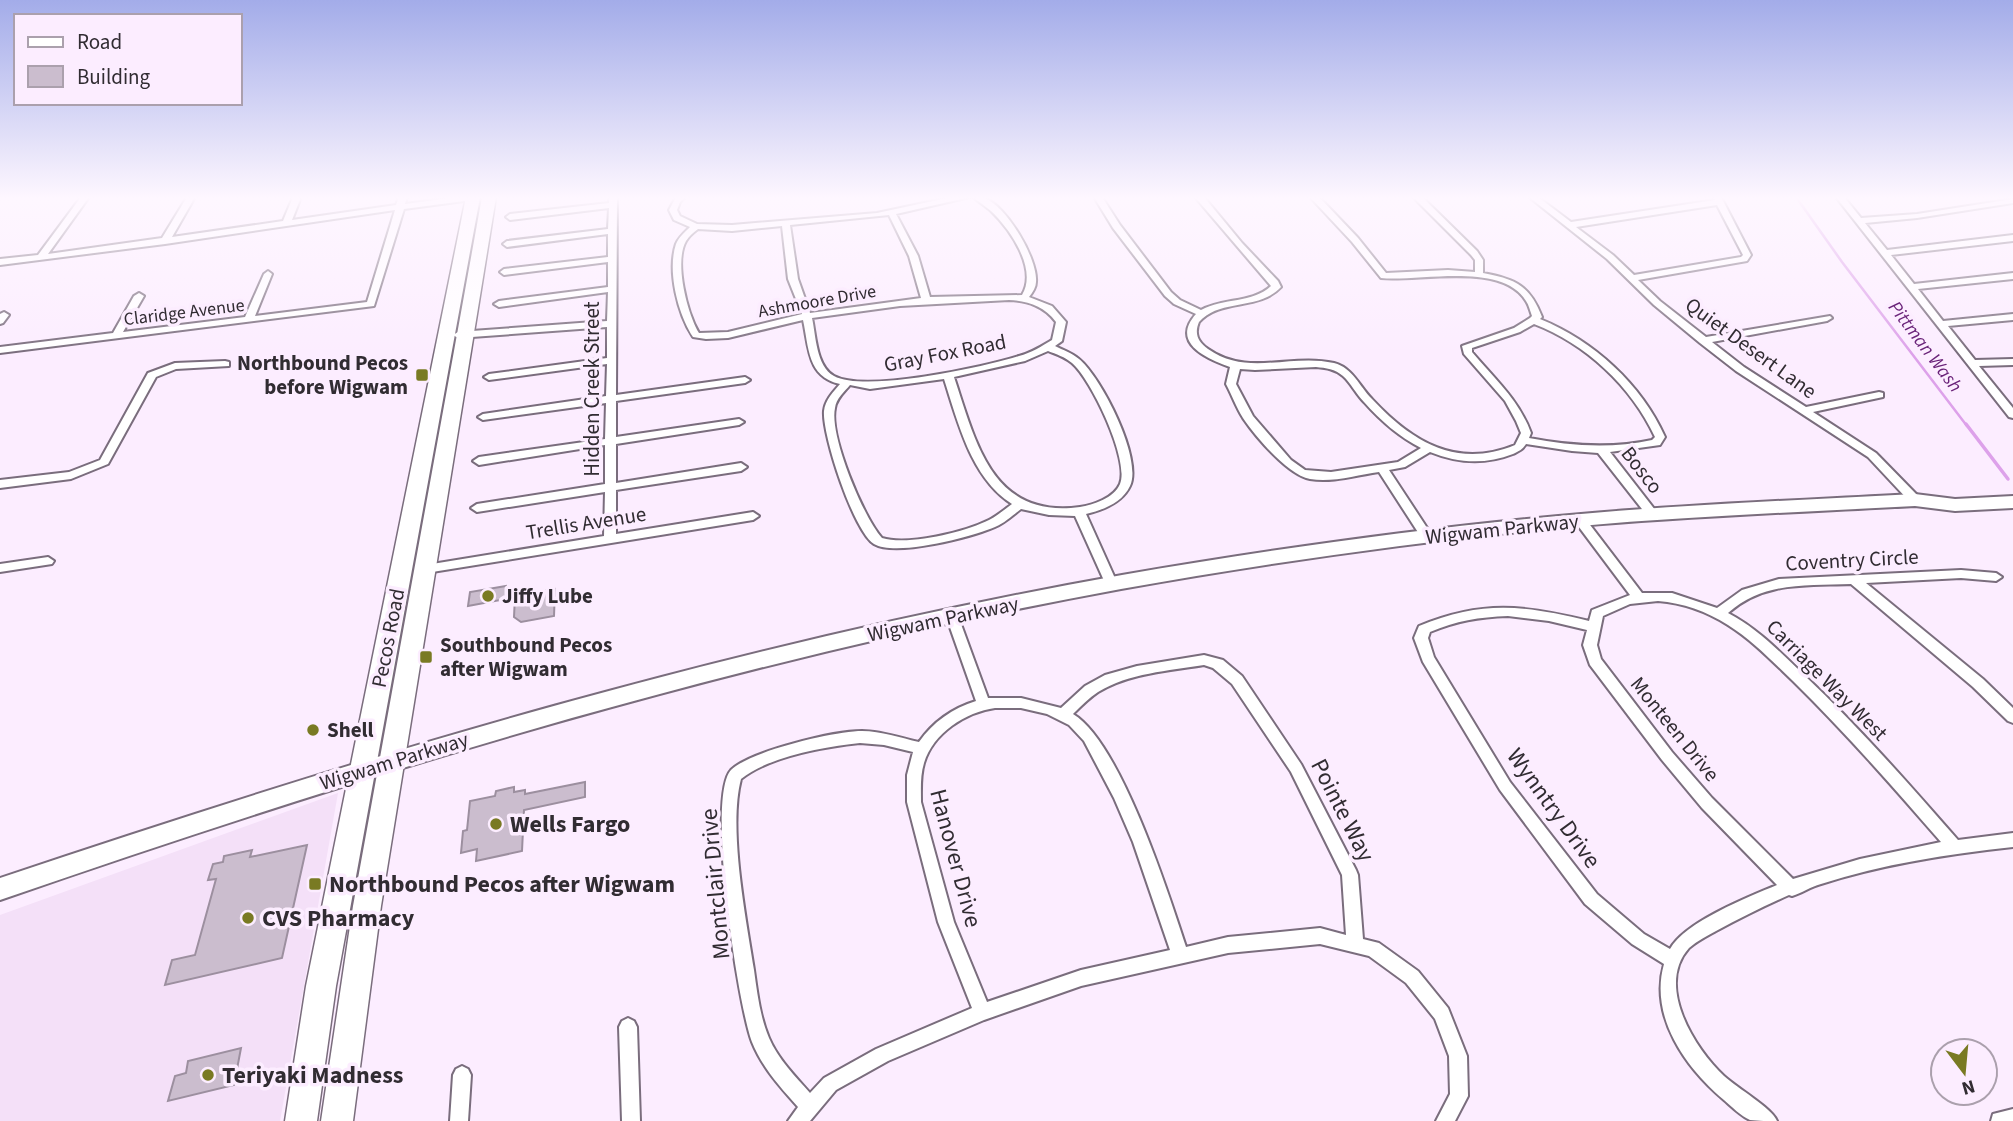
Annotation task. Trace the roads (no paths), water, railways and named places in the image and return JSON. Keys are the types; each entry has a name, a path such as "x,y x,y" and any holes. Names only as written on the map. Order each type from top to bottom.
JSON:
{"main road":[{"name":"Pecos Road","path":"337,1121 365,919 432,533 468,249"},
{"name":"Pecos Road","path":"302,1121 321,986 408,537 476,249"},
{"name":"Wigwam Parkway","path":"0,889 362,770 594,702 804,649 952,616 1283,556 1427,537 1653,514 1915,500 1943,494 2013,490"},
{"name":"Wigwam Parkway","path":"1915,500 1955,505 2013,502"},
{"path":"408,537 432,533"}],"street":[{"path":"41,257 47,249"},
{"path":"0,262 101,249"},
{"name":"Claridge Avenue","path":"0,351 371,304 388,249"},
{"name":"Hidden Creek Street","path":"610,539 612,249"},
{"name":"Ashmoore Drive","path":"680,249 679,271 688,325 696,335 701,336 724,334 807,316 926,301 1010,297 1023,299"},
{"path":"789,249 793,279 807,316 818,367 832,379 846,383 832,401 829,411 835,442 850,492 867,527 878,541 892,545 910,543 978,529 992,524 1020,504"},
{"path":"912,249 926,301"},
{"path":"1022,249 1032,278 1030,290 1023,299 1046,307 1061,322 1057,341 1048,346"},
{"path":"1134,249 1168,294 1203,314"},
{"path":"1243,249 1276,287 1274,291 1261,296 1218,306 1196,320 1191,331 1195,343 1209,355 1236,365 1264,368 1317,365 1332,366 1344,371 1368,401 1401,432 1428,448 1462,458 1490,458 1507,454 1519,447 1526,433 1517,411 1467,352 1467,346 1517,330 1533,320 1536,317 1535,303 1527,294 1506,282 1479,274 1384,276 1363,249"},
{"path":"1470,249 1479,260 1479,274"},
{"name":"Quiet Desert Lane","path":"1599,249 1703,341 1871,455 1915,500"},
{"path":"1632,278 1745,257 1747,255 1744,249"},
{"path":"1882,249 2011,410"},
{"path":"1885,253 1929,249"},
{"path":"504,272 612,259"},
{"path":"248,320 268,274"},
{"path":"1911,287 2013,276"},
{"path":"499,304 612,289"},
{"path":"116,336 139,296"},
{"path":"1941,324 2013,317"},
{"path":"1703,341 1827,318"},
{"path":"1521,440 1563,449 1601,449 1639,447 1660,437 1657,427 1636,399 1599,360 1573,338 1533,320"},
{"path":"456,335 611,324"},
{"path":"948,375 963,421 998,487 1020,504 1055,513 1079,512 1098,507 1119,493 1126,482 1128,468 1105,405 1083,369 1075,360 1048,346"},
{"name":"Gray Fox Road","path":"846,383 870,386 948,375 1021,359 1048,346"},
{"path":"489,377 612,360"},
{"path":"1973,363 2013,362"},
{"path":"0,484 71,475 97,467 111,454 152,375 175,366 225,364"},
{"path":"1236,365 1231,384 1248,417 1287,462 1301,473 1331,476 1383,469 1401,465 1428,448"},
{"path":"483,417 745,380"},
{"path":"1803,411 1879,395"},
{"path":"479,461 739,422"},
{"name":"Bosco","path":"1601,449 1653,514"},
{"path":"477,509 741,467"},
{"path":"1383,469 1427,537"},
{"path":"1079,512 1112,585"},
{"name":"Trellis Avenue","path":"426,569 753,516"},
{"path":"1580,520 1638,596 1619,600 1597,613 1592,627"},
{"path":"0,568 48,561"},
{"name":"Coventry Circle","path":"1719,614 1741,594 1757,587 1961,574 1996,577"},
{"path":"1853,579 1978,683 2013,717"},
{"name":"Carriage Way West","path":"1638,596 1686,601 1719,614 1750,632 1835,712 1954,846"},
{"name":"Wynntry Drive","path":"1592,627 1516,610 1448,618 1424,629 1421,638 1427,657 1505,786 1591,899 1638,939 1674,961"},
{"path":"952,616 984,705"},
{"name":"Monteen Drive","path":"1592,627 1590,645 1595,661 1667,756 1707,803 1792,889"},
{"name":"Pointe Way","path":"1061,716 1090,690 1110,678 1204,660 1218,664 1237,680 1296,768 1350,875 1355,944"},
{"name":"Hanover Drive","path":"982,1012 946,922 914,802 912,782 915,764 931,734 962,711 1006,701 1044,707 1078,725 1093,741 1130,813 1154,870 1180,955"},
{"name":"Montclair Drive","path":"810,1107 771,1060 758,1035 747,980 730,845 729,798 733,779 743,766 830,741 879,738 923,749"},
{"path":"1768,1121 1724,1090 1692,1056 1672,1016 1667,978 1684,942 1740,909 1869,863 1954,846 2013,840"},
{"path":"797,1121 831,1084 882,1055 982,1012 1081,978 1180,955 1228,945 1320,936 1373,949 1412,977 1442,1014 1458,1056 1459,1096 1447,1120"},
{"path":"628,1027 631,1121"},
{"path":"459,1121 462,1075"},
{"path":"2000,1121 2013,1118"}],"waterway":[{"name":"Pittman Wash","path":"1833,249 1967,426"},
{"name":"Pittman Wash","path":"1966,424 2008,479"}],"place":[{"name":"Northbound Pecos before Wigwam","path":"422,375"},
{"name":"Jiffy Lube","path":"488,596"},
{"name":"Southbound Pecos after Wigwam","path":"426,657"},
{"name":"Shell","path":"313,730"},
{"name":"Wells Fargo","path":"496,824"},
{"name":"Northbound Pecos after Wigwam","path":"315,884"},
{"name":"CVS Pharmacy","path":"248,918"},
{"name":"Teriyaki Madness","path":"208,1075"}]}
